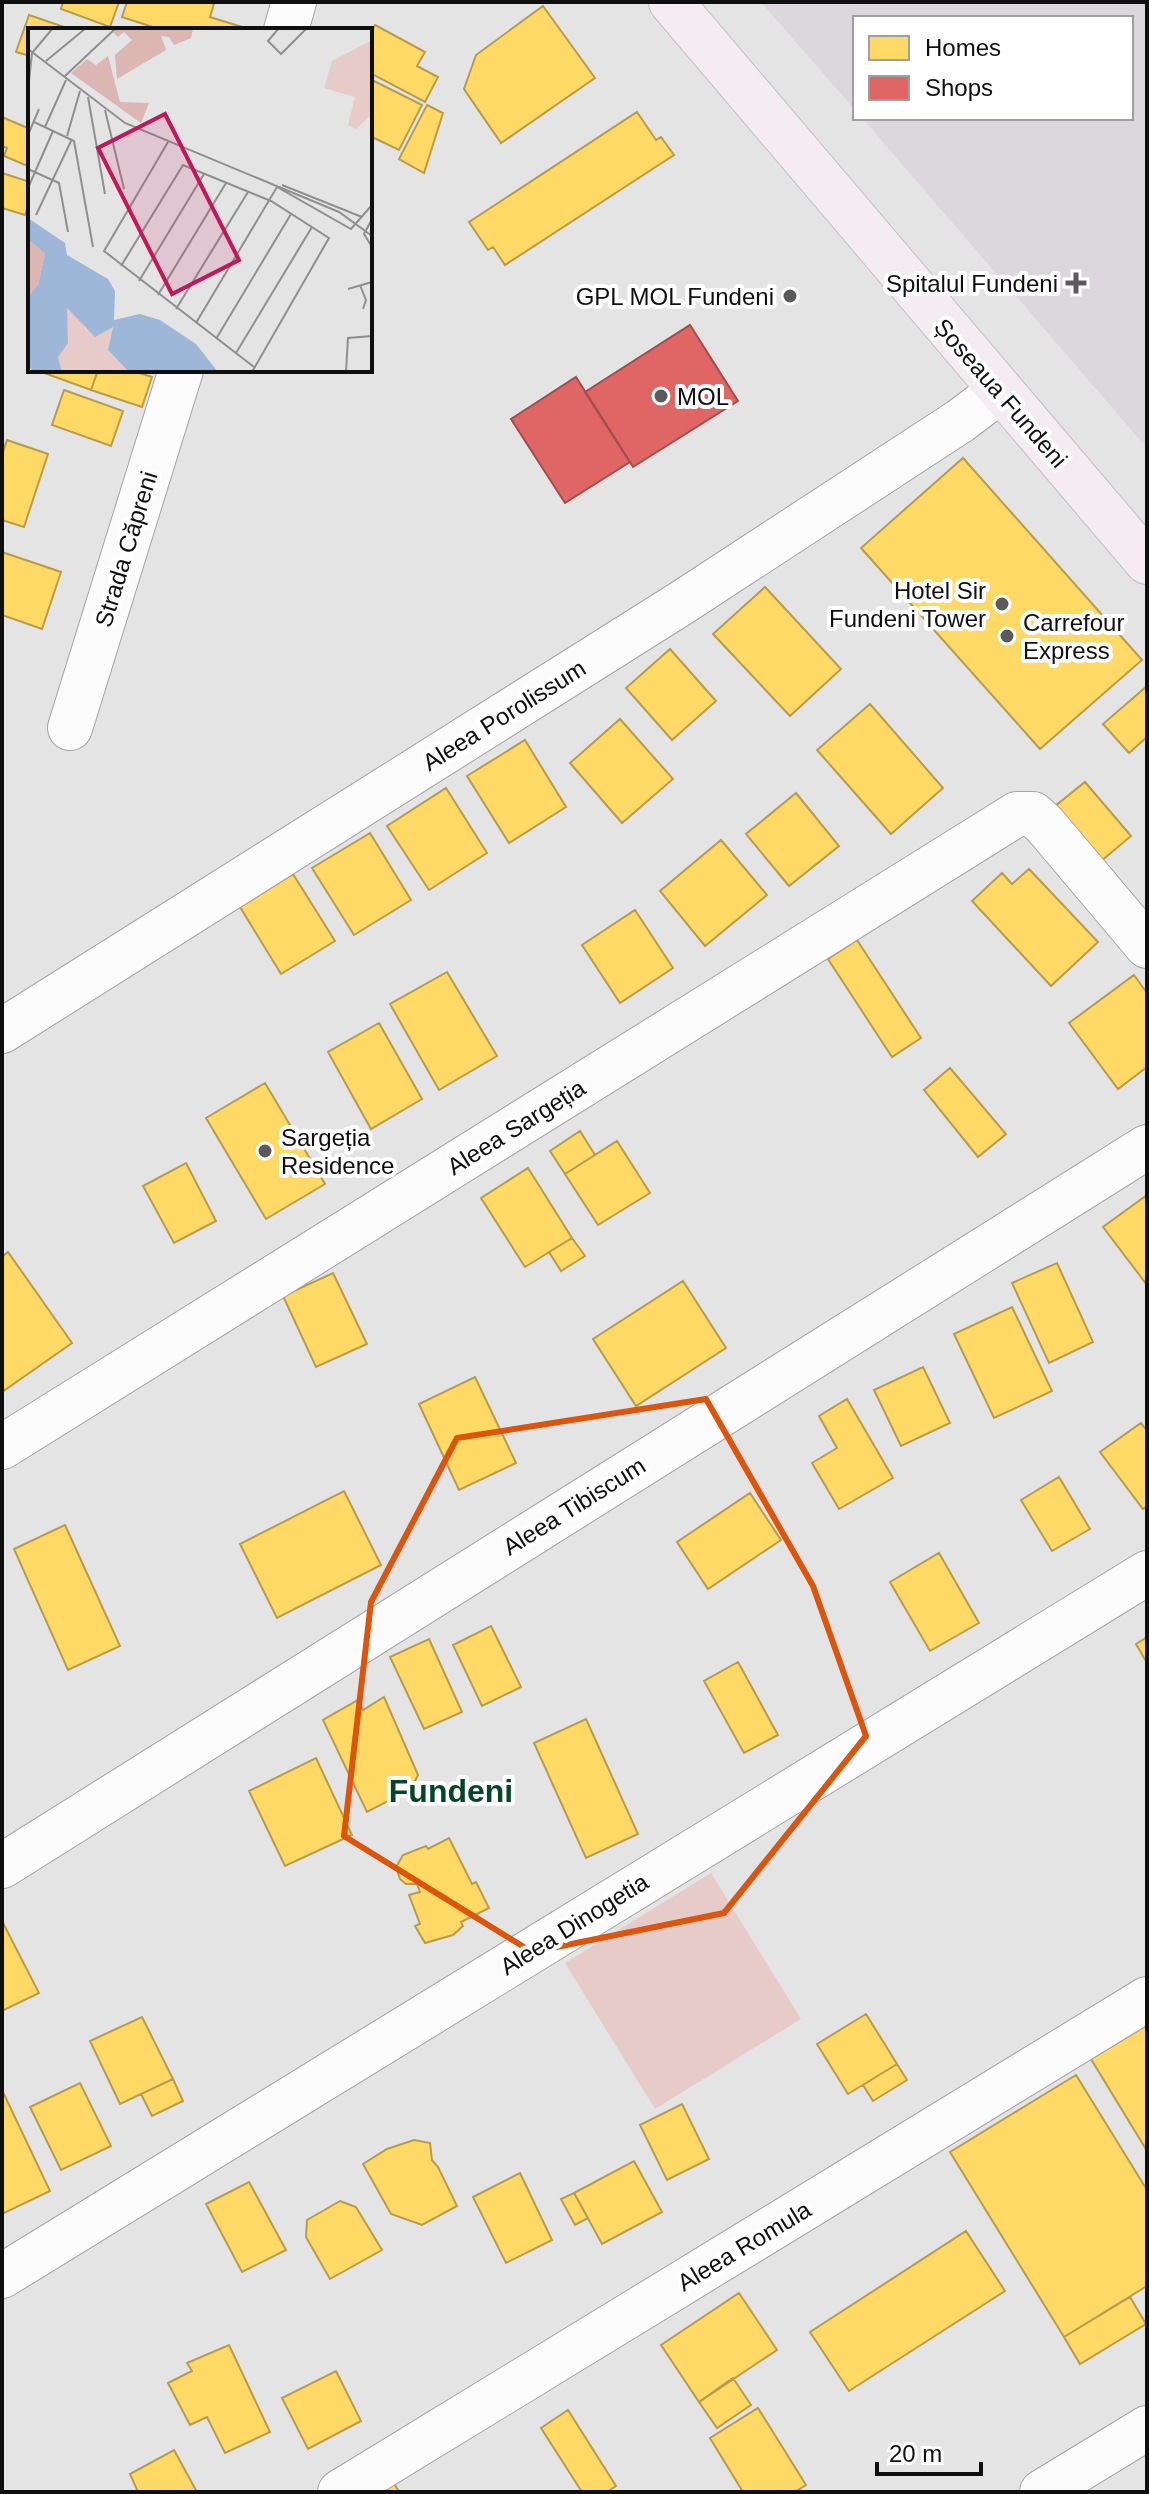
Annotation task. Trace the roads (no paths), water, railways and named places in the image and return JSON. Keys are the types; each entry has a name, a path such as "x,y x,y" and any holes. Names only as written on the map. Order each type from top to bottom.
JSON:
{"main road":[{"name":"Șoseaua Fundeni","path":"671,2 1147,562"},
{"name":"Șoseaua Fundeni","path":"708,2 1147,515"}],"street":[{"path":"287,28 294,2"},
{"name":"Strada Căpreni","path":"70,728 180,372"},
{"name":"Aleea Porolissum","path":"2,1031 737,568 960,421 1000,391"},
{"name":"Aleea Sargeția","path":"2,1447 1017,814 1033,814 1045,825 1147,946"},
{"name":"Aleea Tibiscum","path":"2,1866 1147,1147"},
{"name":"Aleea Dinogetia","path":"2,2276 1147,1573"},
{"name":"Aleea Romula","path":"340,2492 1147,1999"},
{"path":"1042,2492 1147,2428"}],"place":[{"name":"Spitalul Fundeni","path":"1076,283"},
{"name":"GPL MOL Fundeni","path":"790,296"},
{"name":"MOL","path":"661,396"},
{"name":"Hotel Sir Fundeni Tower","path":"1002,604"},
{"name":"Carrefour Express","path":"1007,636"},
{"name":"Sargeția Residence","path":"265,1151"}],"district":[{"name":"Fundeni","path":"451,1791"}]}
